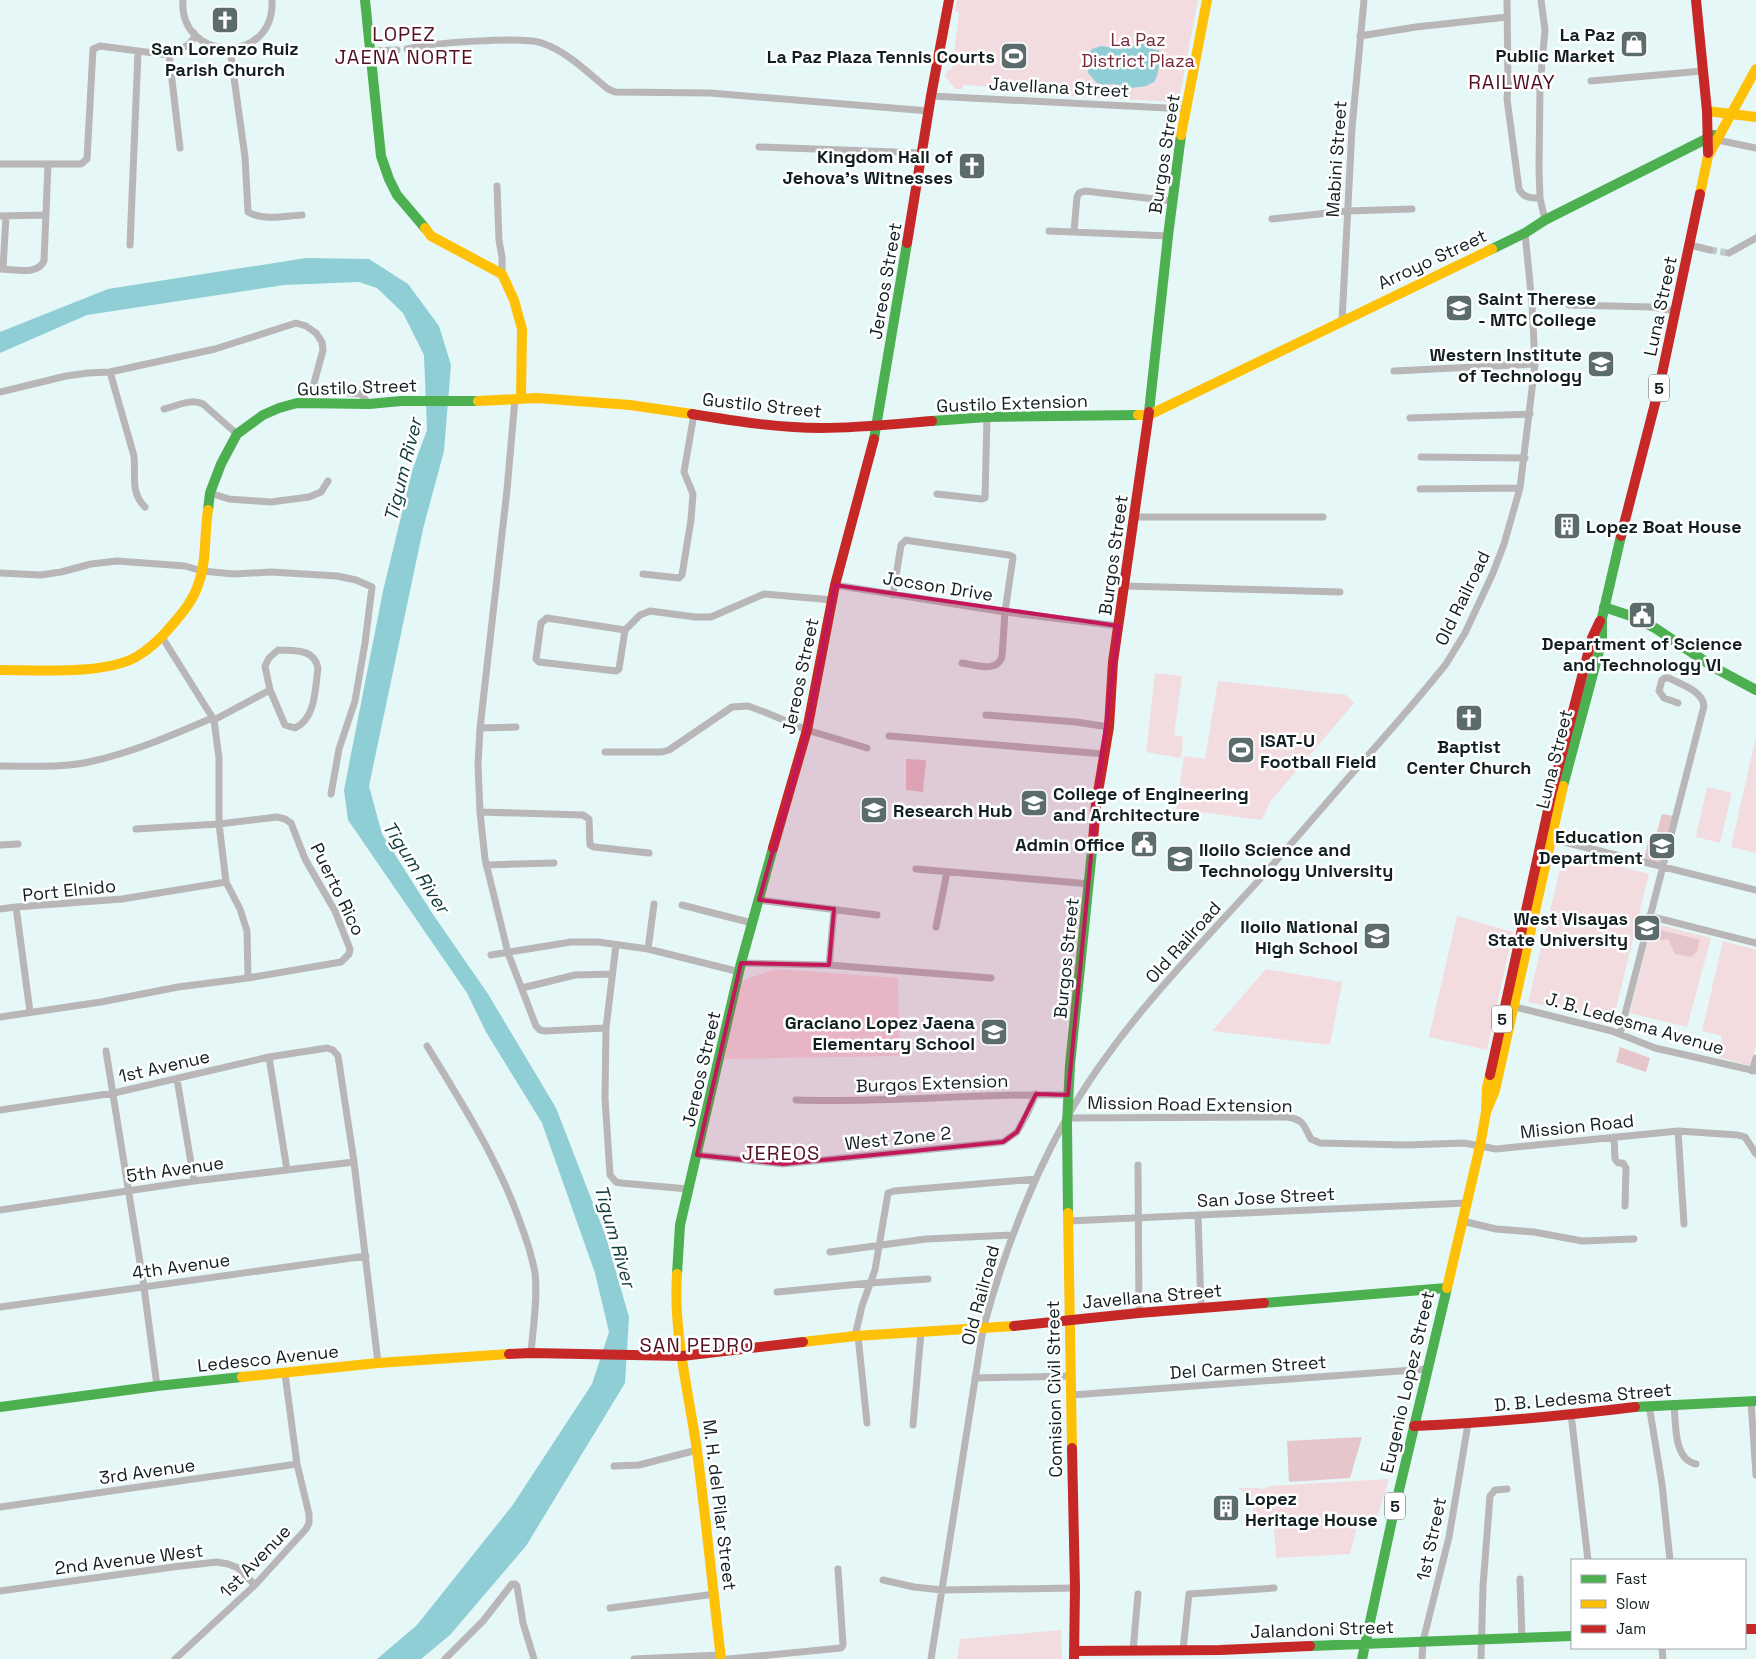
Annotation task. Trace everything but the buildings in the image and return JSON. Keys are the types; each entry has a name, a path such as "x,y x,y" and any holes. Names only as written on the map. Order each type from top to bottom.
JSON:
{"street":[{"path":"183,0 185,19 194,33 210,45 230,49 248,44 262,33 271,17 272,0"},
{"path":"366,0 369,51 381,156 388,179 397,196 431,236 502,274"},
{"name":"Jereos Street","path":"682,1356 676,1291 680,1225 752,923 807,730 833,600 834,585 877,426 931,96 949,0"},
{"name":"Burgos Street","path":"1067,1118 1096,804 1109,727 1113,662 1149,415 1172,200 1186,109 1207,0"},
{"name":"Mabini Street","path":"1342,321 1352,128 1364,0"},
{"path":"1507,0 1507,99 1519,189 1528,198 1540,198"},
{"path":"1540,0 1545,30 1540,86 1538,169 1540,198 1545,220"},
{"path":"1696,0 1702,71 1712,140 1756,148"},
{"path":"1360,36 1416,27 1507,17"},
{"path":"0,164 81,164 87,159 93,49 100,46 169,55 188,45 194,38 194,33"},
{"path":"407,49 524,40 540,42 556,49 608,90 616,92 710,93 929,111"},
{"path":"230,49 245,157 248,212 254,216 262,217 302,215"},
{"path":"369,51 397,50"},
{"path":"130,245 138,52"},
{"path":"169,55 180,148"},
{"name":"Luna Street","path":"1486,1112 1495,1090 1510,1006 1546,838 1592,638 1602,618 1657,397 1712,140 1726,125 1756,68"},
{"path":"1591,81 1702,71"},
{"path":"1508,85 1540,86"},
{"name":"Javellana Street","path":"931,96 1186,109"},
{"path":"1707,111 1756,117"},
{"name":"Arroyo Street","path":"1149,415 1712,140"},
{"path":"759,147 922,153"},
{"path":"45,215 3,216 2,269 36,270 41,267 44,261 48,164"},
{"path":"497,186 502,274 514,300 522,328 518,398 480,728 478,764 480,812 486,865 508,953 536,1026 540,1030 606,1028"},
{"path":"1074,231 1079,193 1172,200"},
{"path":"1272,219 1347,211 1412,209"},
{"path":"1049,231 1168,236"},
{"name":"Old Railroad","path":"931,1659 984,1329 1012,1235 1036,1179 1067,1118 1111,1051 1137,1016 1268,870 1446,664 1465,633 1493,573 1504,544 1520,488 1535,364 1532,304 1525,233"},
{"path":"1729,253 1756,238"},
{"path":"1690,245 1710,250"},
{"path":"1569,305 1652,307 1676,311"},
{"path":"0,392 66,376 110,372 215,349 296,323 310,328 323,345 314,383 317,390 361,394 370,404"},
{"path":"1394,371 1535,364"},
{"path":"110,372 134,456 136,466 135,491 145,507"},
{"name":"Gustilo Street","path":"0,670 80,670 118,664 136,657 162,637 187,608 199,583 202,571 210,493 221,464 237,434 263,414 297,403 370,404 401,401 478,401 518,398 630,405 763,424 821,428 877,426"},
{"path":"164,410 190,402 199,402 204,404 237,434"},
{"path":"643,574 678,578 682,576 693,494 684,472 694,414"},
{"path":"1410,418 1530,414"},
{"name":"Gustilo Extension","path":"877,426 986,418 1149,415"},
{"path":"937,494 985,498 986,418"},
{"path":"1420,458 1525,458"},
{"path":"210,493 229,499 271,502 309,497 321,492 328,481"},
{"path":"1420,488 1520,488"},
{"path":"1135,517 1323,517"},
{"path":"893,595 901,545 906,540 1013,557 1005,612 1119,626"},
{"path":"0,573 41,575 91,564 117,561 184,566 202,571 234,574 271,572 337,576 356,580 372,587 355,701 340,750 331,794"},
{"name":"Jocson Drive","path":"834,585 1005,612 1002,658 1000,663 992,667 962,663"},
{"path":"1125,586 1340,592"},
{"path":"625,630 547,618 541,622 536,659 539,662 616,671 619,669 625,630 640,616 650,612 711,617 764,594 833,600"},
{"path":"1604,606 1631,616 1654,628 1715,668 1756,690"},
{"path":"162,637 213,719 219,758 219,824 226,882 240,909 247,930 248,978"},
{"path":"278,650 306,652 313,655 317,661 318,668 311,712 304,724 295,728 285,725 270,690 265,666 275,652 278,650"},
{"path":"1620,1034 1704,706 1703,700 1699,695 1665,678 1662,680 1659,691 1664,698 1678,703"},
{"path":"0,766 46,766 88,763 176,734 213,719 270,690"},
{"path":"605,752 662,752 669,750 732,707 748,706 807,730 867,748"},
{"path":"986,715 1076,722 1109,727"},
{"path":"480,728 516,727"},
{"path":"889,736 1104,754"},
{"path":"480,812 583,815 589,820 590,845 649,853"},
{"name":"Puerto Rico","path":"0,1017 341,962 349,954 350,949 335,911 305,859 291,823 277,817 219,824"},
{"path":"136,829 219,824"},
{"path":"1546,838 1756,890"},
{"path":"0,845 18,844"},
{"path":"486,865 554,863"},
{"path":"916,869 1090,884"},
{"path":"936,926 947,872"},
{"name":"Port Elnido","path":"30,1012 16,907 122,899 226,882"},
{"path":"759,900 877,915"},
{"path":"648,949 654,904"},
{"path":"682,905 752,923"},
{"path":"0,909 16,907"},
{"path":"829,965 834,909"},
{"path":"1649,916 1756,943"},
{"path":"490,955 571,942 598,942 648,949 741,968 829,965 991,978"},
{"path":"616,945 606,1028 604,1098 610,1175 612,1179 621,1183 688,1189"},
{"path":"522,988 575,975 612,974"},
{"name":"J. B. Ledesma Avenue","path":"1510,1006 1620,1034 1656,1048 1754,1071"},
{"path":"427,1046 497,1167 527,1240 536,1283 536,1354"},
{"name":"1st Avenue","path":"0,1110 114,1093 269,1057 327,1048 333,1050 338,1056 354,1162"},
{"path":"106,1051 144,1287 157,1386"},
{"path":"269,1057 287,1170"},
{"path":"1754,1071 1756,1058"},
{"path":"177,1079 194,1181"},
{"name":"West Zone 2","path":"697,1155 783,1164 1003,1142 1017,1132 1028,1114 1036,1094"},
{"name":"Burgos Extension","path":"796,1100 847,1101 957,1096 1068,1095"},
{"name":"Eugenio Lopez Street","path":"1362,1659 1414,1426 1480,1146 1486,1112"},
{"name":"Mission Road Extension","path":"1067,1118 1287,1117 1301,1121 1305,1125 1310,1139 1320,1143 1406,1145 1464,1143 1480,1146"},
{"name":"Comision Civil Street","path":"1067,1118 1075,1588 1074,1655"},
{"path":"1678,1131 1684,1224"},
{"name":"Mission Road","path":"1480,1146 1496,1149 1678,1131 1738,1135 1745,1138 1756,1154"},
{"path":"1614,1137 1614,1159 1618,1163 1623,1163 1626,1168 1625,1206"},
{"path":"354,1162 378,1363"},
{"name":"5th Avenue","path":"0,1210 194,1181 354,1162"},
{"path":"1138,1166 1138,1313"},
{"path":"868,1423 856,1336 879,1244 888,1193 1036,1179"},
{"name":"San Jose Street","path":"1068,1221 1466,1203"},
{"path":"1198,1216 1201,1308"},
{"path":"1462,1221 1496,1229 1534,1232 1582,1241 1634,1239"},
{"path":"830,1252 926,1238 1012,1235"},
{"name":"4th Avenue","path":"0,1307 366,1256"},
{"path":"777,1292 870,1283 928,1280"},
{"name":"Javellana Street","path":"653,1356 682,1356 856,1336 984,1329 1138,1313 1446,1288"},
{"path":"913,1425 921,1332"},
{"name":"Ledesco Avenue","path":"0,1407 157,1386 378,1363 536,1354 653,1356"},
{"name":"M. H. del Pilar Street","path":"682,1356 697,1450 714,1594 724,1658"},
{"name":"Del Carmen Street","path":"1072,1395 1428,1369"},
{"name":"1st Avenue","path":"175,1659 181,1656 255,1585 306,1529 309,1523 309,1514 297,1464 285,1374"},
{"path":"975,1378 1070,1376"},
{"path":"1754,1401 1756,1473"},
{"name":"D. B. Ledesma Street","path":"1414,1426 1468,1424 1649,1405 1754,1401"},
{"path":"1674,1404 1679,1449 1688,1461 1696,1464"},
{"path":"1649,1405 1662,1484 1670,1559"},
{"path":"1571,1414 1588,1559"},
{"name":"1st Street","path":"1422,1659 1423,1641 1449,1538 1468,1424"},
{"path":"614,1466 639,1465 697,1450"},
{"name":"3rd Avenue","path":"0,1507 297,1464"},
{"path":"1481,1659 1483,1586 1490,1496 1495,1490 1507,1489"},
{"name":"2nd Avenue West","path":"0,1591 217,1562 238,1568 255,1585"},
{"path":"634,1659 724,1658 841,1648 843,1645 838,1569"},
{"path":"1520,1579 1522,1639"},
{"path":"883,1580 914,1587 942,1590 1075,1588"},
{"path":"444,1659 483,1621 512,1584 515,1584 517,1586 523,1623 534,1659"},
{"path":"1183,1650 1189,1594 1274,1588"},
{"path":"610,1608 714,1594"},
{"path":"1133,1651 1138,1594"},
{"name":"Jalandoni Street","path":"1074,1655 1133,1651 1571,1636"}],"highlighted area":[{"path":"835,585 1119,626 1096,804 1068,1095 1036,1094 1017,1132 1003,1142 783,1164 697,1155 741,963 829,965 834,909 759,900 807,730"}],"green space":[{"name":"La Paz District Plaza","path":"957,0 1198,0 1180,95 1173,102 1070,96 1068,92 964,85 961,89 955,89 945,76 947,71 952,69 959,14 955,11"},
{"path":"1155,673 1182,676 1174,735 1183,737 1181,758 1146,752"},
{"path":"1218,681 1346,695 1354,703 1270,802 1262,820 1176,809 1184,756 1205,759"},
{"path":"1756,737 1756,853 1731,847"},
{"path":"1707,787 1732,793 1720,843 1696,837"},
{"path":"1564,852 1649,874 1613,1021 1528,1002"},
{"path":"1457,916 1513,932 1487,1050 1429,1037"},
{"path":"1652,923 1711,938 1687,1027 1630,1013"},
{"path":"1723,941 1756,950 1756,1046 1750,1066 1718,1057 1722,1036 1702,1031"},
{"path":"775,969 898,978 899,1056 722,1059 736,983"},
{"path":"1266,969 1342,982 1330,1045 1212,1031"},
{"path":"1389,1479 1376,1521 1265,1525 1260,1522 1253,1510 1255,1496 1258,1491 1253,1496 1252,1502 1238,1488 1261,1488 1260,1490 1270,1486"},
{"path":"1358,1523 1350,1554 1276,1558 1274,1527"},
{"path":"1061,1630 1062,1659 957,1659 960,1639"}],"shaded area":[{"path":"906,759 926,760 923,792 906,790"},
{"path":"1662,814 1673,816 1662,864 1644,859 1650,834 1656,835"},
{"path":"1653,928 1700,940 1697,951 1691,957 1675,954 1668,939 1652,938"},
{"path":"1620,1047 1650,1058 1646,1072 1616,1062"},
{"path":"1362,1437 1350,1478 1289,1482 1287,1441"}],"water":[{"path":"1144,43 1153,49 1159,50 1159,66 1154,82 1146,86 1131,88 1113,84 1104,85 1097,83 1088,73 1089,53 1092,49 1101,46 1121,49"},
{"path":"306,258 369,259 408,284 439,326 451,365 444,451 423,529 369,786 382,834 432,913 488,994 556,1108 606,1237 629,1317 625,1383 526,1546 450,1635 421,1659 377,1659 417,1625 512,1506 592,1384 609,1332 595,1273 542,1123 486,1032 467,993 348,820 344,790 383,591 412,471 427,430 424,355 403,313 377,288 359,282 284,285 87,315 0,353 0,332 108,289"}],"tunnel":[{"path":"1710,250 1729,253"}],"traffic: fast":[{"path":"365,0 381,156 397,195 425,228"},
{"path":"1149,412 1181,135"},
{"path":"1492,249 1525,233 1545,220 1714,135"},
{"path":"874,439 907,243"},
{"path":"208,510 210,493 221,464 237,434 263,415 279,408 297,403 369,404 401,401 478,401"},
{"path":"932,421 987,417 1138,415"},
{"path":"1563,786 1602,640 1602,618 1621,536"},
{"path":"1604,607 1631,616 1655,628 1715,668 1756,690"},
{"path":"1068,1213 1067,1123 1070,1065 1093,841"},
{"path":"677,1274 680,1225 741,963 773,848"},
{"path":"1264,1303 1446,1288"},
{"path":"1362,1659 1392,1520 1447,1288"},
{"path":"0,1407 157,1386 242,1377"},
{"path":"1635,1407 1756,1401"},
{"path":"1310,1646 1571,1636"}],"traffic: slow":[{"path":"1181,135 1207,0"},
{"path":"1700,194 1708,156 1756,69"},
{"path":"1707,111 1756,117"},
{"path":"425,228 431,236 502,274 514,300 522,329 521,398"},
{"path":"1138,415 1149,415 1492,249"},
{"path":"478,401 537,398 630,405 692,414"},
{"path":"0,670 51,671 106,667 122,663 146,650 161,638 185,609 194,594 202,574 208,510"},
{"path":"1486,1112 1495,1090 1563,786"},
{"path":"1447,1288 1480,1146 1490,1075"},
{"path":"1068,1213 1072,1448"},
{"path":"677,1274 676,1296 679,1341 697,1451 721,1659"},
{"path":"803,1342 855,1336 1014,1326"},
{"path":"242,1377 378,1363 509,1354"}],"traffic: jam":[{"path":"907,243 949,0"},
{"path":"1696,0 1707,111 1708,153"},
{"path":"1621,536 1659,388 1700,194"},
{"path":"1093,841 1096,804 1109,727 1113,662 1149,412"},
{"path":"692,414 756,424 805,428 876,426 932,421"},
{"path":"773,848 807,730 835,585 874,439"},
{"path":"1490,1075 1552,792 1592,638 1600,621"},
{"path":"1014,1326 1264,1303"},
{"path":"509,1354 682,1356 803,1342"},
{"path":"1414,1426 1524,1419 1635,1407"},
{"path":"1072,1448 1075,1588 1074,1659"},
{"path":"1746,1629 1756,1629"},
{"path":"1074,1651 1220,1650 1310,1646"}],"place":[{"name":"San Lorenzo Ruiz Parish Church","path":"225,20"},
{"name":"La Paz Public Market","path":"1634,44"},
{"name":"La Paz Plaza Tennis Courts","path":"1014,56"},
{"name":"Kingdom Hall of Jehova's Witnesses","path":"972,166"},
{"name":"Saint Therese - MTC College","path":"1459,308"},
{"name":"Western Institute of Technology","path":"1601,364"},
{"name":"Lopez Boat House","path":"1567,526"},
{"name":"Department of Science and Technology VI","path":"1642,615"},
{"name":"Baptist Center Church","path":"1469,718"},
{"name":"ISAT-U Football Field","path":"1241,750"},
{"name":"College of Engineering and Architecture","path":"1034,803"},
{"name":"Research Hub","path":"874,810"},
{"name":"Admin Office","path":"1144,844"},
{"name":"Education Department","path":"1662,846"},
{"name":"Iloilo Science and Technology University","path":"1180,859"},
{"name":"West Visayas State University","path":"1647,928"},
{"name":"Iloilo National High School","path":"1377,936"},
{"name":"Graciano Lopez Jaena Elementary School","path":"994,1032"},
{"name":"Lopez Heritage House","path":"1226,1508"}],"district":[{"name":"LOPEZ JAENA NORTE","path":"404,46"},
{"name":"RAILWAY","path":"1512,82"},
{"name":"JEREOS","path":"781,1153"},
{"name":"SAN PEDRO","path":"697,1345"}],"water label":[{"name":"Tigum River","path":"403,470"},
{"name":"Tigum River","path":"416,867"},
{"name":"Tigum River","path":"615,1236"}]}
